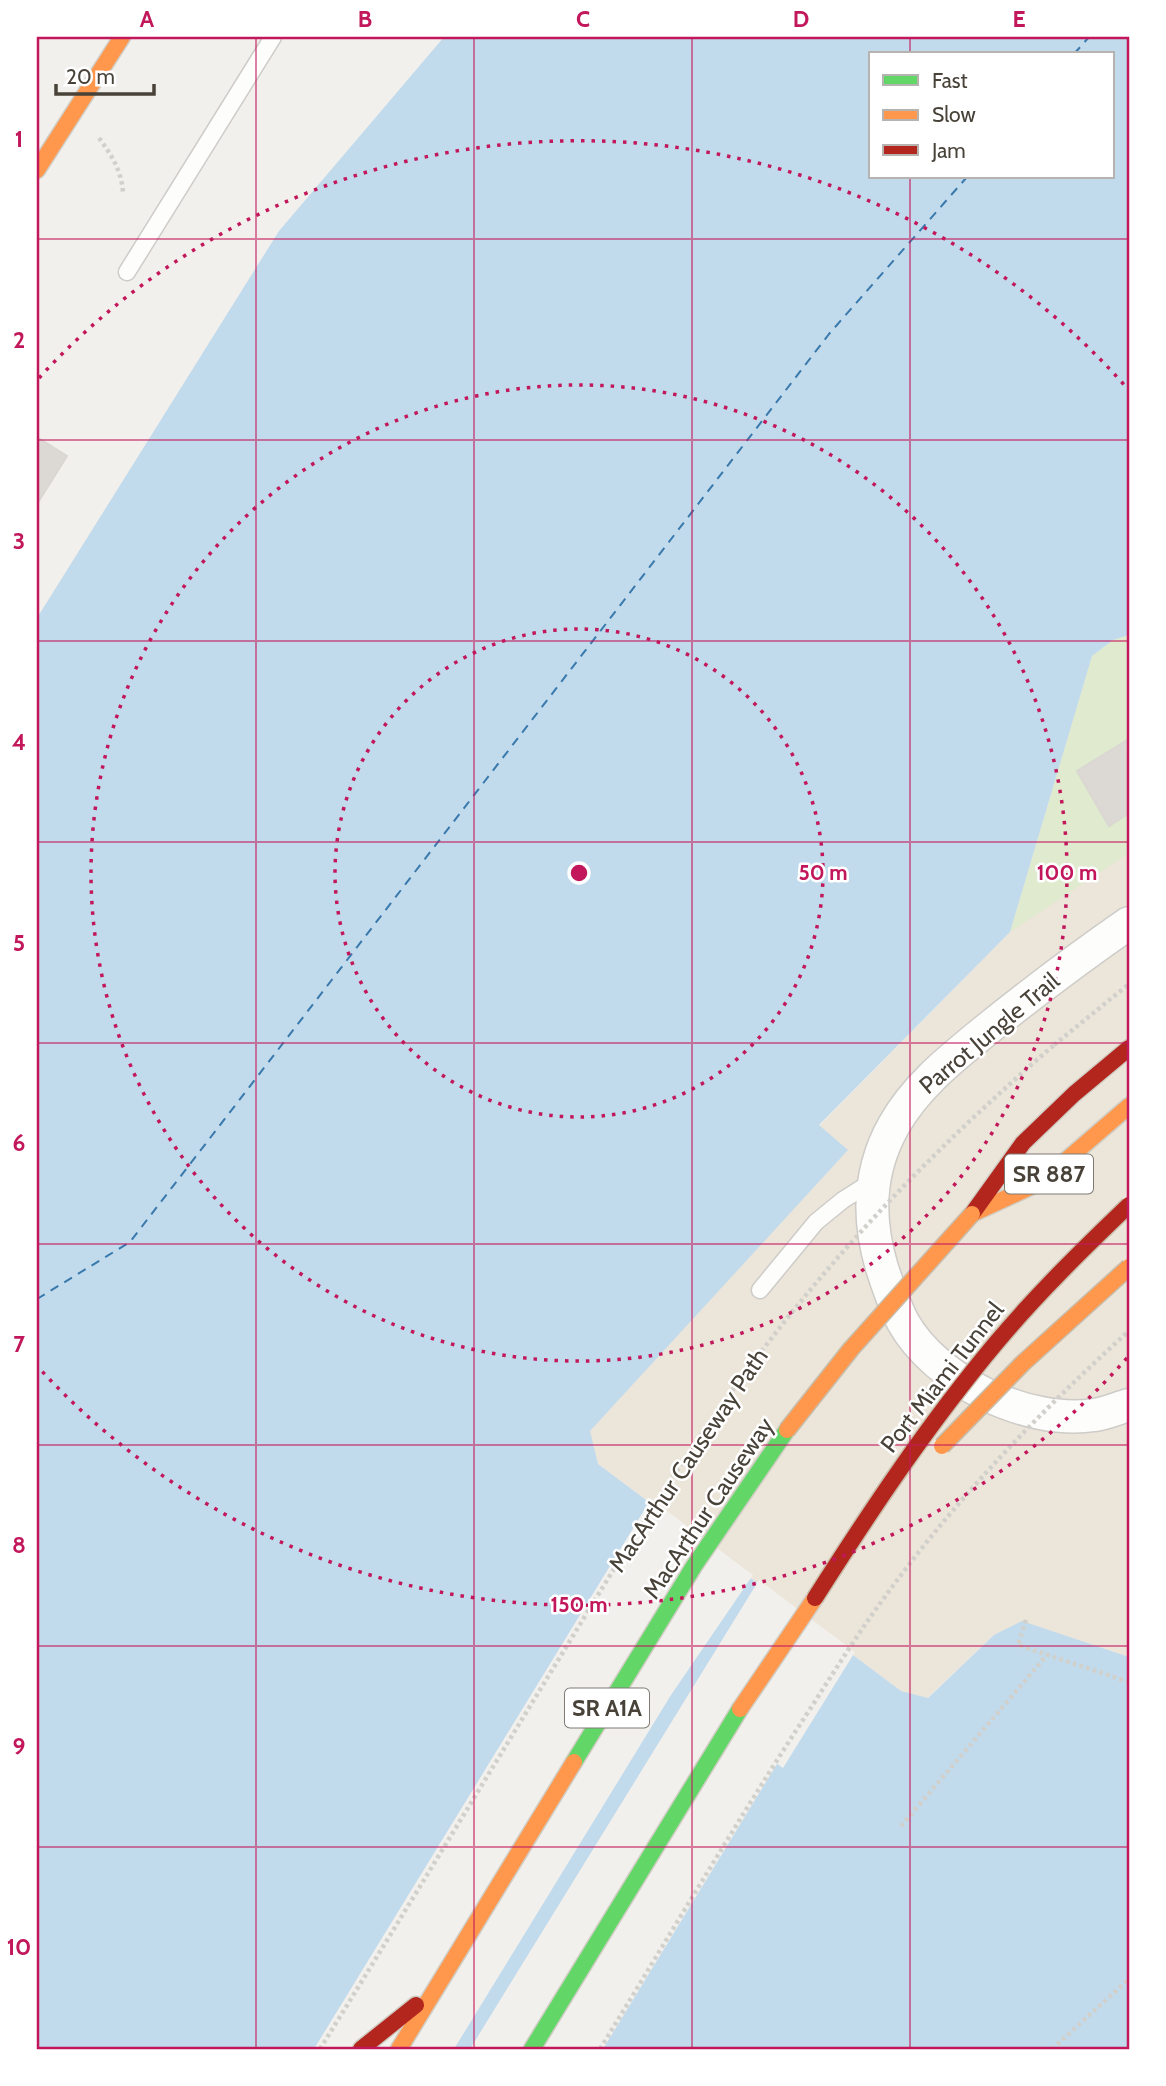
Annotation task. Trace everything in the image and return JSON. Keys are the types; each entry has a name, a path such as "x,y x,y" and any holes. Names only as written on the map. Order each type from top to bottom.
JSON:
{"main road":[{"path":"37,170 122,37"},
{"name":"MacArthur Causeway","path":"399,2049 694,1566 787,1430 851,1349 972,1214 1023,1143 1074,1094 1129,1048"},
{"name":"SR 887","path":"972,1214 1041,1182 1129,1107"},
{"name":"Port Miami Tunnel","path":"815,1598 882,1492 999,1338 1084,1246 1129,1205"},
{"path":"929,1460 1023,1363 1129,1267"},
{"path":"532,2049 747,1698 815,1598 912,1479"},
{"path":"361,2049 434,1991"}],"street":[{"name":"Parrot Jungle Trail","path":"1129,923 1021,1002 933,1074 918,1090 894,1125 877,1162 871,1202 875,1244 904,1324 935,1360 955,1376 979,1391 1023,1409 1051,1415 1094,1416 1129,1405"}],"lane":[{"path":"127,272 273,37"},
{"path":"760,1290 816,1222 873,1181"}],"path":[{"path":"77,106 116,163 122,179 123,194"},
{"name":"MacArthur Causeway Path","path":"320,2049 625,1550 734,1388 815,1285 897,1193 991,1100 1129,985"},
{"path":"600,2049 776,1761 880,1604 931,1538 995,1464 1069,1387 1129,1331"},
{"path":"1026,1620 1018,1645 1129,1682"},
{"path":"901,1826 1046,1655"},
{"path":"1052,2049 1129,1979"}],"shaded area":[{"path":"1129,635 1129,1657 1022,1622 994,1635 927,1698 901,1691 598,1464 589,1431 847,1151 819,1126 1010,932 1092,656"}],"green space":[{"path":"1129,635 1129,853 1010,932 1092,656 1113,640"}],"water":[{"path":"444,37 1129,37 1129,635 1113,640 1092,656 1010,932 819,1125 848,1150 590,1431 598,1464 901,1691 928,1698 994,1635 1022,1621 1129,1657 1129,2049 37,2049 37,618 279,231"}],"pier":[{"path":"651,1499 753,1575 671,1695 454,2049 314,2049"},
{"path":"759,1580 855,1652 783,1768 777,1764 603,2049 470,2049"}],"building":[{"path":"37,437 67,456 37,504"},
{"path":"1129,739 1129,813 1109,826 1077,771"}],"ferry route":[{"path":"1076,52 1089,37"},
{"path":"37,1299 130,1242 829,334 966,178"}],"traffic: fast":[{"path":"574,1762 694,1566 787,1430"},
{"path":"532,2049 740,1709"}],"traffic: slow":[{"path":"37,170 122,37"},
{"path":"974,1213 1041,1182 1129,1106"},
{"path":"787,1430 851,1349 972,1214"},
{"path":"942,1446 1023,1363 1129,1267"},
{"path":"740,1709 815,1598"},
{"path":"399,2049 574,1762"}],"traffic: jam":[{"path":"972,1214 1023,1143 1074,1094 1129,1048"},
{"path":"815,1598 901,1468 971,1373 1044,1289 1129,1205"},
{"path":"361,2049 416,2005"}]}
